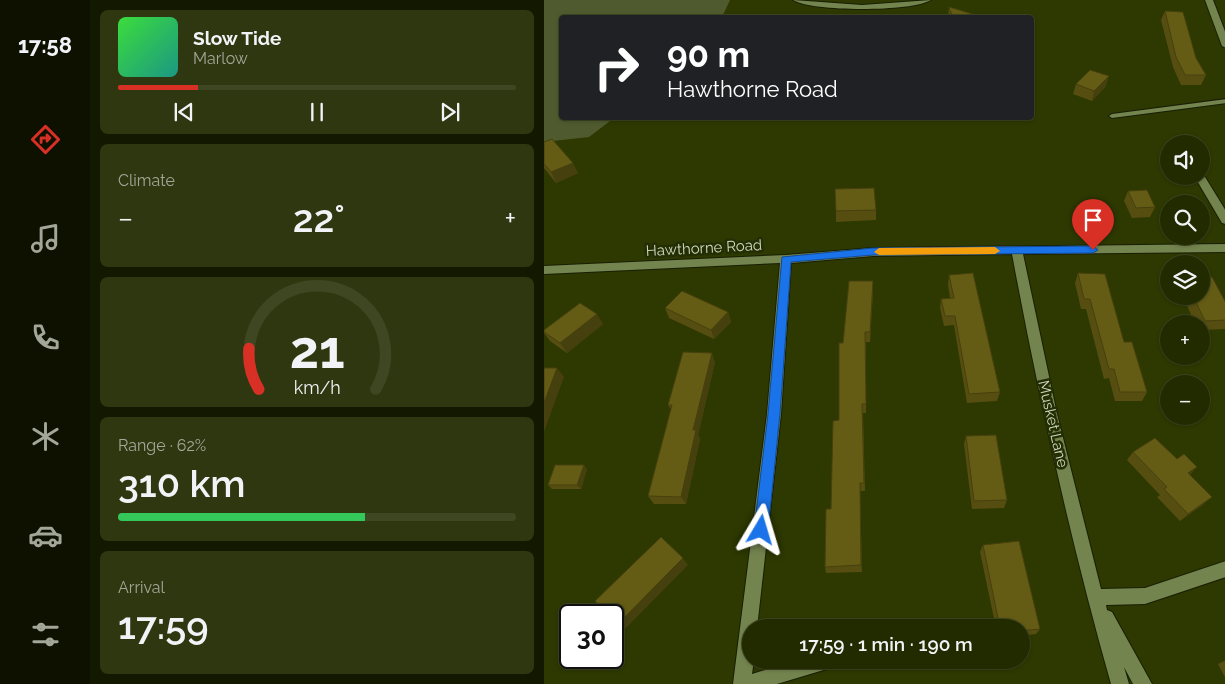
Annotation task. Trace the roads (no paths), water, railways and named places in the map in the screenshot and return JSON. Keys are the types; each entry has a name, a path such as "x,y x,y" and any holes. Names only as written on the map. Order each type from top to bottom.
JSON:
{"street":[{"path":"797,0 831,6 873,8 927,0"},
{"path":"1209,0 1225,46"},
{"path":"1204,185 1225,222"},
{"name":"Hawthorne Road","path":"544,270 786,259 873,252 1225,248"},
{"name":"Musket Lane","path":"1017,250 1044,390 1094,597 1120,684"},
{"path":"742,684 774,414 786,259"},
{"path":"1094,597 1145,596 1225,568"},
{"name":"Musket Lane","path":"1094,597 1143,684"},
{"path":"748,684 797,669"}],"lane":[{"path":"1112,116 1225,101"}]}
